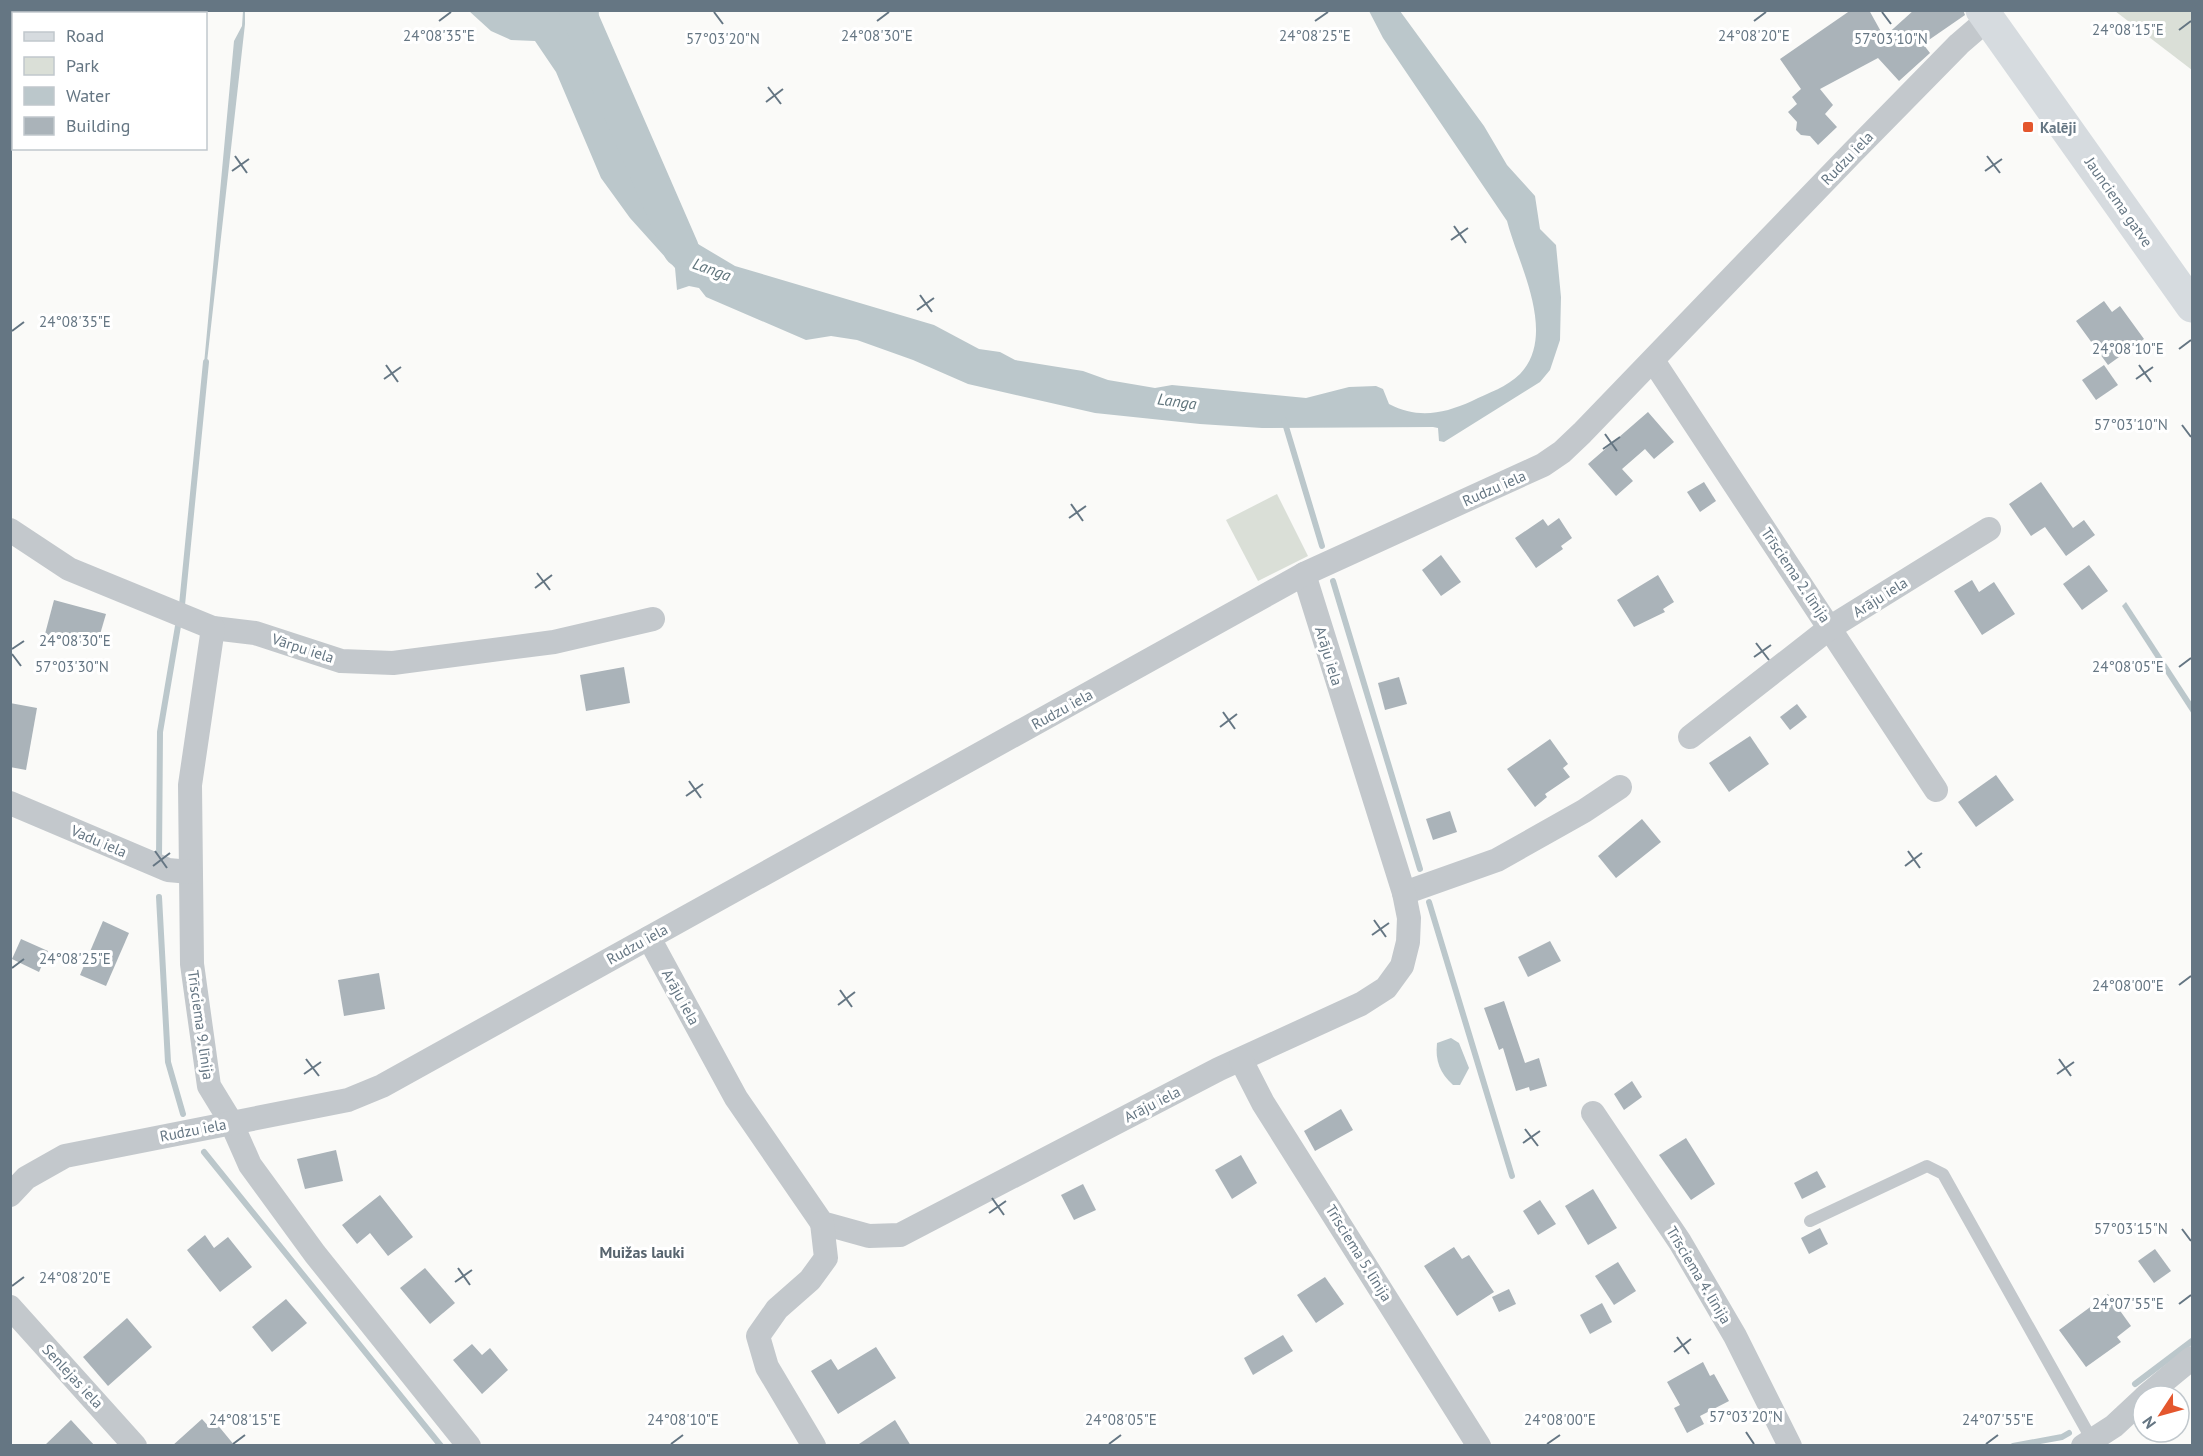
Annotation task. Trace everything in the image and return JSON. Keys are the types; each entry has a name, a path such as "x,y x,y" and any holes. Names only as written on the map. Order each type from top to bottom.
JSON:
{"main road":[{"name":"Jaunciema gatve","path":"1985,15 2193,306"}],"street":[{"name":"Rudzu iela","path":"10,1195 26,1178 65,1156 348,1100 382,1086 1304,574 1543,465 1562,452 1654,362 1985,15"},
{"name":"Trīsciema 2. līnija","path":"1654,362 1831,627 1936,790"},
{"name":"Arāju iela","path":"1690,737 1831,627 1989,529"},
{"name":"Vārpu iela","path":"10,530 69,569 213,628 255,633 341,661 393,663 554,642 653,619"},
{"name":"Arāju iela","path":"649,938 736,1098 822,1223 869,1236 900,1235 1241,1060 1361,1004 1386,988 1402,966 1408,942 1409,918 1404,893 1304,574"},
{"name":"Trīsciema 9. līnija","path":"213,628 190,785 192,964 209,1086 231,1122 250,1165 309,1245 470,1446"},
{"path":"1404,893 1497,860 1584,811 1620,787"},
{"name":"Vadu iela","path":"10,803 168,870 190,872"},
{"name":"Trīsciema 5. līnija","path":"1241,1060 1263,1102 1479,1446"},
{"name":"Trīsciema 4. līnija","path":"1593,1113 1680,1242 1724,1318 1790,1446"},
{"path":"814,1446 767,1367 758,1336 777,1310 810,1280 825,1258 822,1223"},
{"name":"Senlejas iela","path":"10,1307 135,1446"},
{"path":"2160,1384 2193,1358"},
{"path":"2087,1443 2114,1426 2131,1410"}],"lane":[{"path":"1810,1221 1927,1166 1943,1174 2087,1443"}],"green space":[{"path":"2115,11 2192,11 2192,70"},
{"path":"1277,494 1308,556 1258,581 1226,520"}],"water":[{"path":"243,11 245,11 245,24 207,362 204,364 234,41 242,26"},
{"path":"469,11 599,11 595,48 599,73 617,97 619,114 640,155 638,165 642,176 679,228 693,241 735,266 934,325 979,349 1000,352 1015,360 1083,371 1108,380 1155,388 1172,385 1306,398 1349,387 1376,386 1383,389 1389,404 1410,412 1430,413 1441,412 1472,401 1515,379 1531,358 1536,339 1535,319 1526,278 1507,221 1383,38 1369,11 1400,11 1484,126 1507,165 1535,196 1540,229 1556,245 1561,297 1560,340 1550,370 1540,382 1444,442 1439,441 1438,428 1433,427 1262,428 1095,413 968,384 913,360 857,340 831,336 806,340 706,297 699,288 689,286 677,290 675,268 630,218 601,178 556,72 535,41 511,40 491,31"},
{"path":"2126,602 2192,703 2192,714 2122,606"},
{"path":"1451,1038 1459,1043 1469,1068 1460,1085 1453,1085 1448,1080 1438,1061 1437,1043"}],"building":[{"path":"1851,10 1869,10 1884,37 1914,10 1963,10 1965,15 1923,44 1930,53 1899,81 1878,58 1820,89 1833,105 1825,114 1837,127 1818,145 1810,136 1801,135 1796,130 1797,122 1788,112 1797,104 1792,97 1801,89 1780,59"},
{"path":"2104,301 2112,312 2120,306 2144,339 2108,365 2076,321"},
{"path":"2104,365 2118,385 2096,400 2082,380"},
{"path":"1648,412 1674,442 1654,459 1645,449 1622,469 1633,481 1616,496 1588,464"},
{"path":"1704,482 1716,501 1700,512 1687,492"},
{"path":"2041,482 2073,528 2084,520 2095,535 2066,556 2045,527 2031,536 2009,504"},
{"path":"1559,518 1572,538 1561,546 1563,549 1536,568 1515,538 1543,519 1548,526"},
{"path":"1441,555 1461,582 1441,596 1422,570"},
{"path":"2089,565 2108,591 2082,610 2063,584"},
{"path":"1658,575 1674,602 1663,609 1665,612 1634,627 1617,600"},
{"path":"1972,580 1979,592 1994,582 2015,614 1982,635 1954,591"},
{"path":"54,600 106,614 96,648 45,634"},
{"path":"624,667 630,703 586,711 580,675"},
{"path":"1399,677 1407,704 1385,710 1378,683"},
{"path":"10,703 37,708 26,770 10,767"},
{"path":"1797,704 1807,717 1790,730 1780,717"},
{"path":"1750,736 1769,764 1729,792 1709,763"},
{"path":"1550,739 1568,764 1563,768 1570,777 1545,794 1547,797 1535,807 1507,769"},
{"path":"1996,775 2014,800 1976,827 1958,802"},
{"path":"1450,811 1457,832 1433,840 1426,819"},
{"path":"1642,819 1661,842 1616,878 1598,856"},
{"path":"103,921 129,933 106,986 80,975"},
{"path":"21,939 48,951 39,972 12,959"},
{"path":"1550,941 1561,961 1528,977 1518,957"},
{"path":"379,973 385,1009 344,1016 338,980"},
{"path":"1504,1001 1525,1063 1539,1058 1547,1086 1530,1091 1529,1087 1516,1091 1503,1048 1499,1050 1484,1008"},
{"path":"1632,1081 1642,1097 1624,1110 1614,1094"},
{"path":"1341,1109 1353,1130 1315,1151 1304,1131"},
{"path":"1686,1138 1715,1184 1691,1200 1659,1155"},
{"path":"336,1150 343,1181 305,1189 297,1159"},
{"path":"1241,1155 1257,1183 1232,1199 1215,1170"},
{"path":"1817,1171 1826,1187 1802,1199 1794,1183"},
{"path":"1083,1184 1096,1210 1074,1220 1061,1195"},
{"path":"1593,1189 1617,1228 1588,1245 1565,1206"},
{"path":"380,1195 413,1237 388,1256 370,1233 357,1244 342,1225"},
{"path":"1540,1200 1556,1224 1538,1235 1523,1211"},
{"path":"1820,1228 1828,1244 1809,1254 1801,1238"},
{"path":"205,1235 214,1248 228,1237 252,1267 220,1292 187,1250"},
{"path":"1454,1247 1462,1259 1469,1255 1494,1292 1457,1316 1424,1266"},
{"path":"2155,1249 2171,1271 2154,1283 2138,1261"},
{"path":"1618,1262 1636,1291 1614,1305 1595,1276"},
{"path":"425,1268 455,1303 430,1324 400,1288"},
{"path":"1325,1277 1344,1304 1316,1323 1297,1295"},
{"path":"1509,1289 1516,1304 1499,1312 1492,1297"},
{"path":"2108,1294 2131,1326 2117,1337 2121,1342 2086,1367 2059,1330"},
{"path":"286,1299 307,1323 272,1352 252,1327"},
{"path":"1602,1303 1612,1322 1590,1334 1580,1315"},
{"path":"127,1318 152,1347 108,1386 83,1357"},
{"path":"1283,1335 1293,1351 1253,1375 1244,1358"},
{"path":"472,1344 482,1355 490,1348 508,1370 482,1394 453,1360"},
{"path":"876,1347 896,1378 838,1414 811,1371 831,1359 838,1370"},
{"path":"1703,1362 1710,1376 1714,1374 1729,1401 1700,1416 1704,1424 1687,1433 1674,1408 1680,1405 1667,1382"},
{"path":"202,1419 210,1428 216,1423 235,1446 172,1446"},
{"path":"71,1420 95,1446 44,1446"},
{"path":"895,1420 911,1446 856,1446"}],"waterway":[{"name":"Langa","path":"577,10 681,249"},
{"path":"182,605 206,362"},
{"path":"1284,420 1322,546"},
{"path":"1333,581 1420,869"},
{"path":"159,860 160,732 178,626"},
{"path":"159,897 168,1062 183,1114"},
{"path":"1429,902 1512,1176"},
{"path":"204,1152 441,1446"},
{"path":"2135,1384 2192,1341"},
{"path":"2013,1446 2062,1437 2069,1433"}],"place":[{"name":"Kalēji","path":"2028,127"}],"district":[{"name":"Muižas lauki","path":"642,1252"}]}
